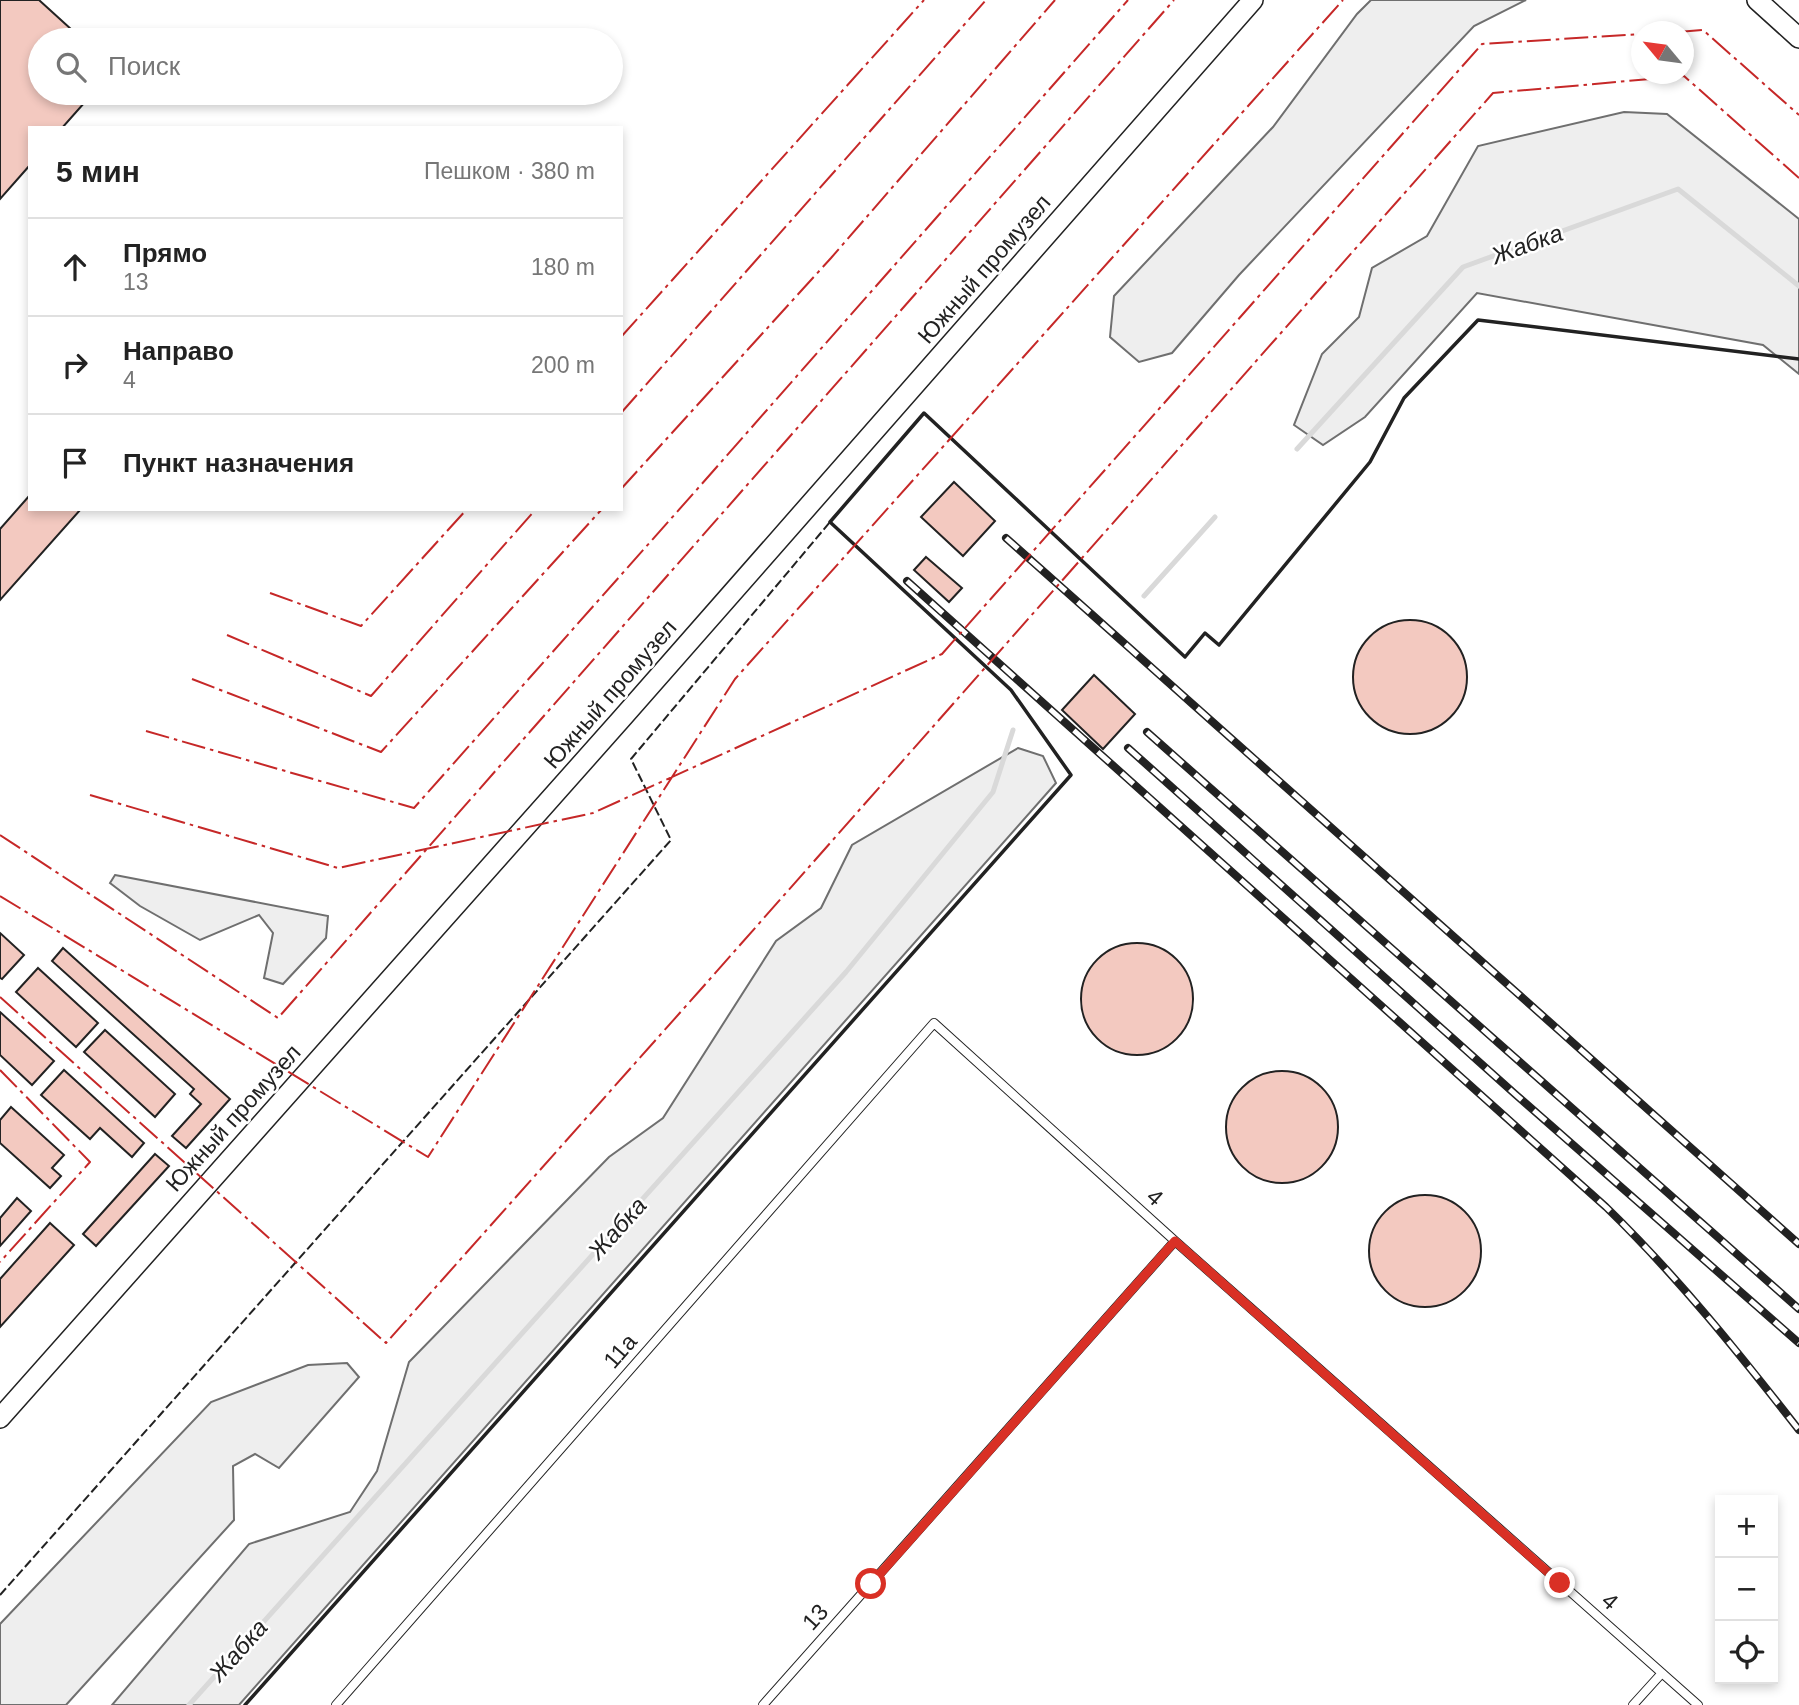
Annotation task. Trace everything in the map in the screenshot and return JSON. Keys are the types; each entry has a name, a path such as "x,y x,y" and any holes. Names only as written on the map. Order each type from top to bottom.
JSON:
{"street":[{"name":"Южный промузел","path":"0,1418 623,717 1253,0"},
{"path":"1757,0 1799,38"}],"lane":[{"name":"4","path":"934,1023 1175,1241 1698,1705"},
{"name":"11a","path":"336,1705 934,1023"},
{"name":"13","path":"763,1705 1175,1241"},
{"path":"1633,1705 1662,1673"}],"shaded area":[{"path":"1371,0 1526,0 1474,26 1239,275 1172,353 1139,362 1110,337 1114,296 1273,127 1357,14"},
{"path":"1624,112 1667,114 1799,219 1799,374 1763,345 1477,293 1365,417 1323,445 1294,425 1322,354 1359,317 1372,268 1427,236 1478,146"},
{"path":"1018,748 1043,756 1056,783 239,1705 112,1705 249,1544 350,1512 377,1471 409,1362 609,1157 663,1118 776,941 821,908 852,845"},
{"path":"115,875 328,916 326,938 283,984 264,978 273,933 259,915 200,940 140,906 110,883"},
{"path":"347,1363 359,1377 279,1468 255,1454 233,1466 234,1520 66,1705 0,1705 0,1624 211,1402 308,1365"}],"building":[{"path":"0,0 39,0 70,28 28,28 28,105 82,105 64,126 28,126 28,167 0,199"},
{"path":"954,482 995,521 963,556 921,517"},
{"path":"28,497 28,511 79,511 0,600 0,529"},
{"path":"926,557 962,588 949,602 914,570"},
{"path":"1410,620 1432,624 1450,637 1463,655 1467,677 1463,699 1450,717 1432,730 1410,734 1388,730 1370,717 1357,699 1353,677 1357,655 1370,637 1388,624"},
{"path":"1094,675 1135,714 1103,749 1062,710"},
{"path":"0,933 24,955 2,979 0,978"},
{"path":"1137,943 1159,947 1177,959 1189,977 1193,999 1189,1021 1177,1039 1159,1051 1137,1055 1115,1051 1097,1039 1085,1021 1081,999 1085,977 1097,959 1115,947"},
{"path":"63,948 230,1099 186,1148 172,1136 201,1104 190,1094 194,1089 52,961"},
{"path":"38,968 98,1023 76,1047 16,992"},
{"path":"0,1012 54,1061 32,1085 0,1055"},
{"path":"105,1030 175,1094 155,1117 84,1052"},
{"path":"64,1070 144,1143 132,1157 100,1128 90,1139 41,1095"},
{"path":"1282,1071 1304,1075 1322,1087 1334,1105 1338,1127 1334,1149 1322,1167 1304,1179 1282,1183 1260,1179 1242,1167 1230,1149 1226,1127 1230,1105 1242,1087 1260,1075"},
{"path":"11,1107 64,1155 52,1168 61,1176 50,1188 0,1143 0,1120"},
{"path":"155,1154 169,1166 96,1246 83,1234"},
{"path":"1425,1195 1447,1199 1465,1211 1477,1229 1481,1251 1477,1273 1465,1291 1447,1303 1425,1307 1403,1303 1385,1291 1373,1273 1369,1251 1373,1229 1385,1211 1403,1199"},
{"path":"17,1198 31,1211 0,1246 0,1218"},
{"path":"50,1223 74,1245 0,1327 0,1279"}],"waterway":[{"name":"Жабка","path":"1297,449 1463,267 1678,189 1799,286"},
{"name":"Жабка","path":"1144,596 1215,517"},
{"name":"Жабка","path":"189,1705 846,972 993,792 1013,730"}],"railway":[{"path":"1006,538 1799,1244"},
{"path":"907,581 1606,1207 1683,1288 1799,1430"},
{"path":"1147,732 1799,1309"},
{"path":"1128,748 1515,1094 1799,1343"}],"fence":[{"path":"0,1595 671,840 631,759 830,522"}],"wall":[{"path":"245,1705 1071,775 1011,690 830,522 924,413 1185,657 1205,633 1219,645 1370,462 1404,398 1478,320 1799,359"}],"power":[{"path":"623,335 924,0"},
{"path":"623,411 986,0"},
{"path":"623,487 831,258 1055,0"},
{"path":"146,731 414,808 1128,0"},
{"path":"0,835 278,1018 1174,0"},
{"path":"0,896 428,1157 735,679 1343,0"},
{"path":"1694,31 1703,30 1799,115"},
{"path":"90,795 338,868 593,813 942,654 1482,44 1631,35"},
{"path":"0,997 386,1343 1493,93 1684,76 1799,178"},
{"path":"270,593 361,626 465,511"},
{"path":"227,635 371,696 534,511"},
{"path":"192,679 381,752 600,511"},
{"path":"0,1070 90,1162 0,1262"}],"route":[{"path":"871,1584 1175,1241 1560,1583"}]}
